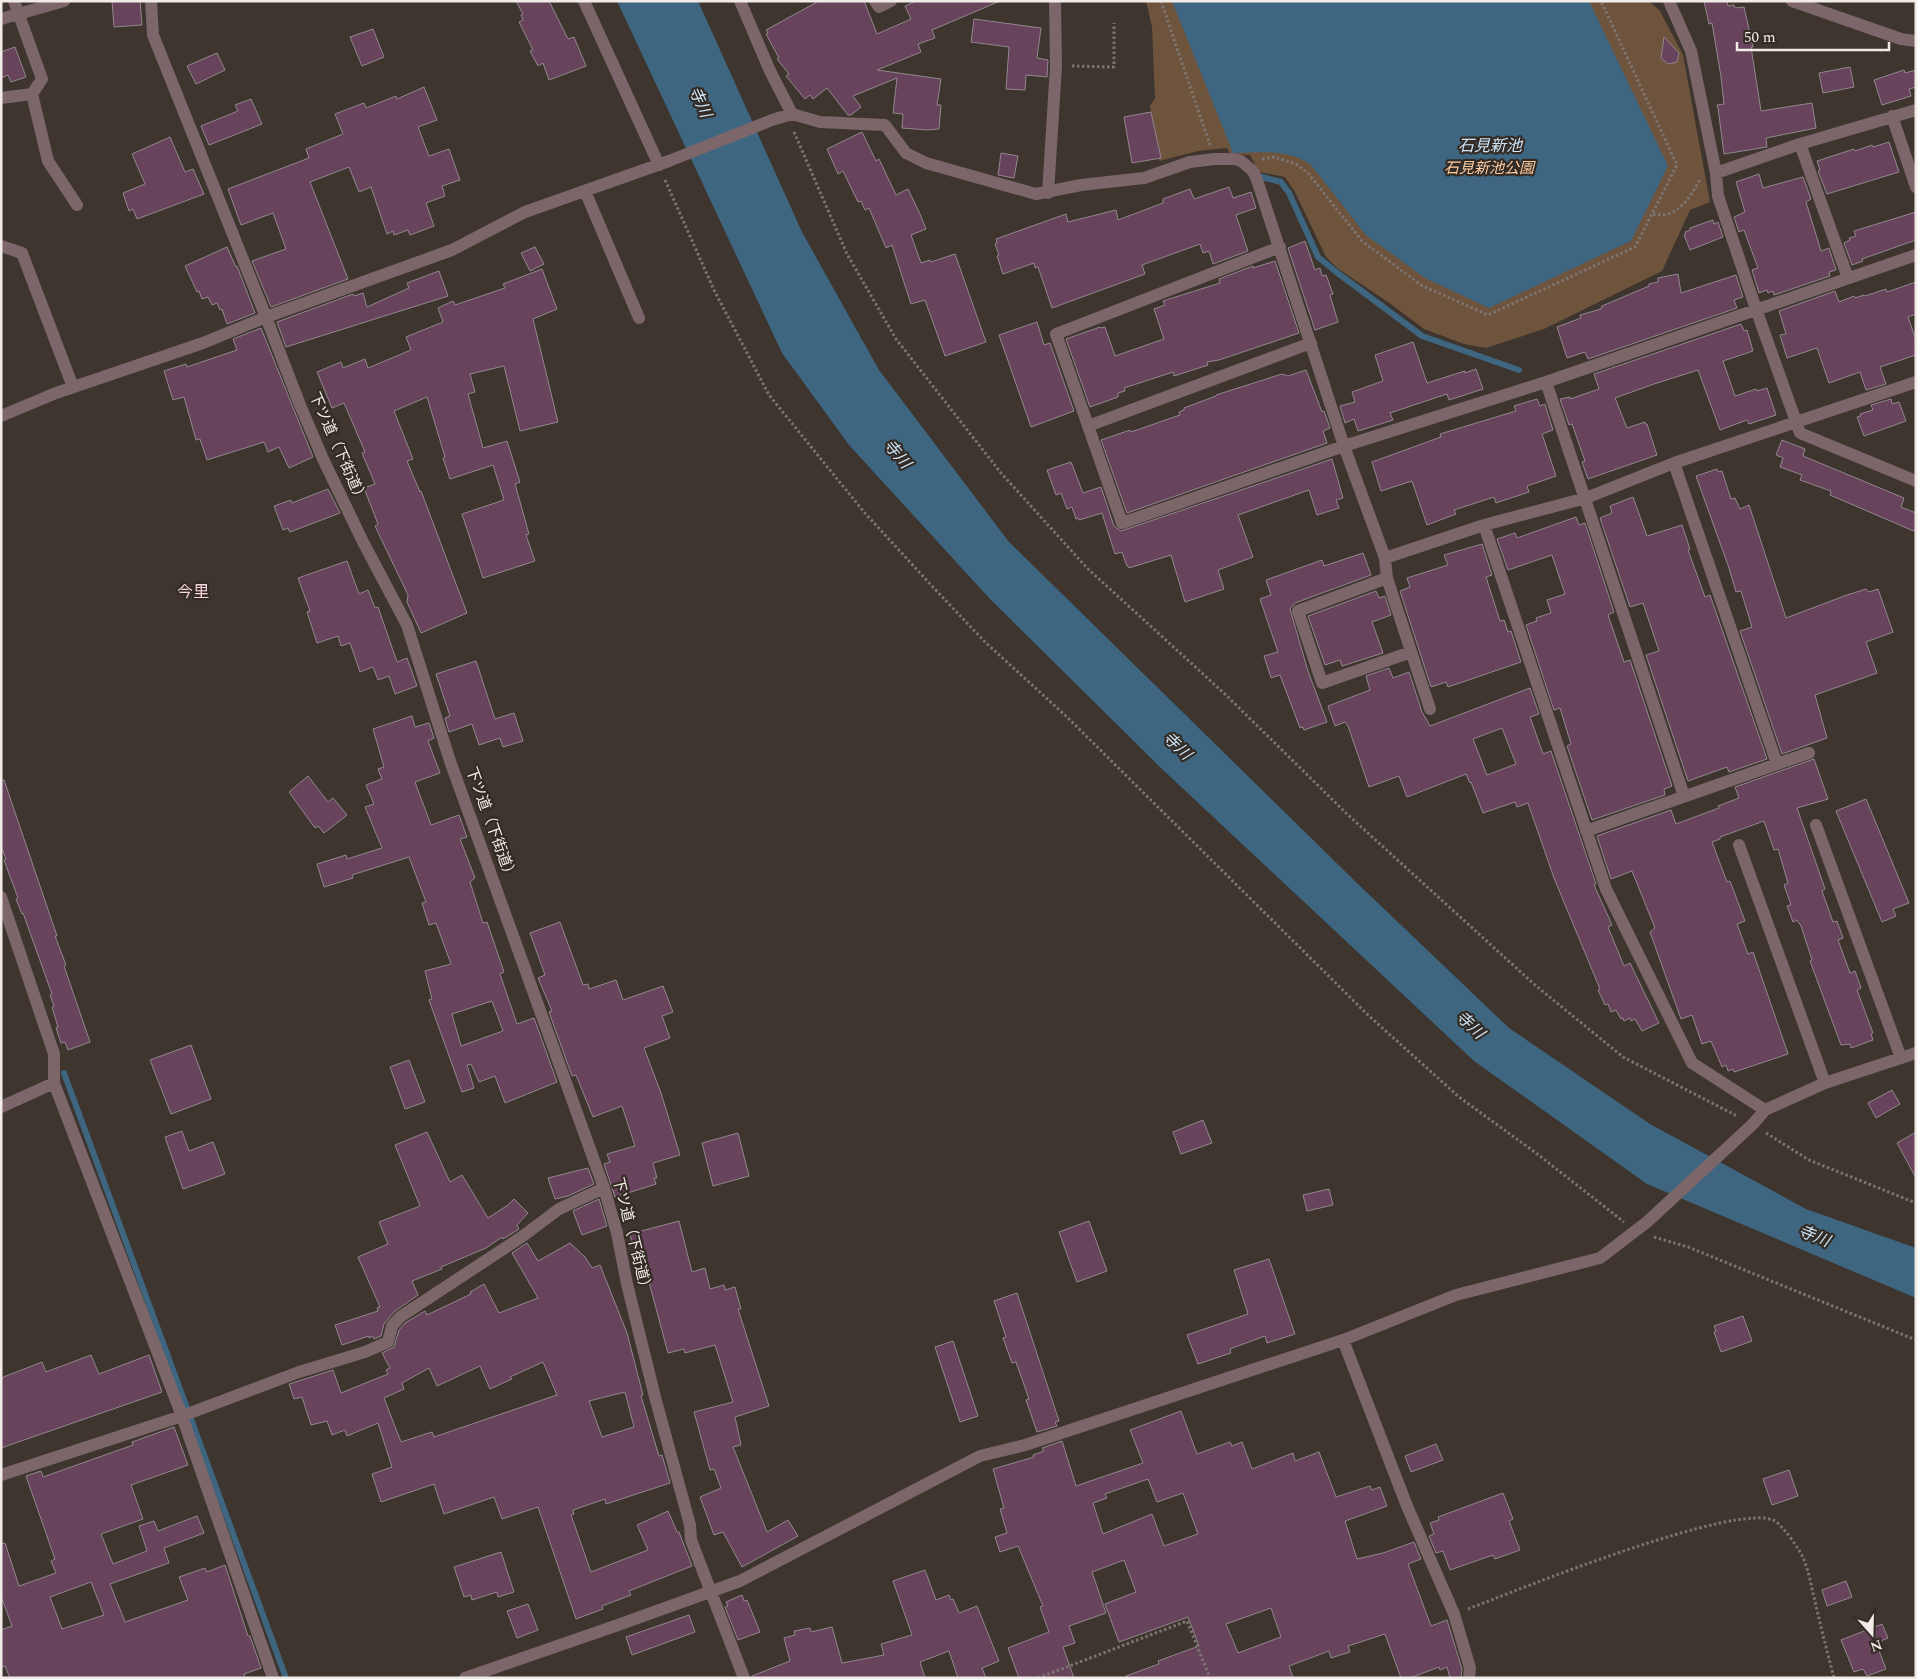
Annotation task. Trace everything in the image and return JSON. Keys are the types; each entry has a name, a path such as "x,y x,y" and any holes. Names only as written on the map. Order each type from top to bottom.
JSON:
{"street":[{"path":"1,19 16,7 64,1"},
{"name":"下ツ道（下街道）","path":"151,1 154,35 300,405 323,459 363,542 407,626 450,761 604,1188 617,1233 653,1387 690,1525 691,1540 744,1678"},
{"path":"584,1 664,163"},
{"path":"740,1 770,71 792,114"},
{"path":"875,1 879,7 891,1"},
{"path":"1048,193 1056,66 1055,1"},
{"path":"1669,1 1691,51 1716,173 1718,196 1795,423 1800,432 1916,481"},
{"path":"1792,1 1901,39 1916,41"},
{"path":"16,7 42,79 32,94 48,161 77,205"},
{"path":"1,98 32,94"},
{"path":"1716,173 1800,144 1916,110"},
{"path":"1,416 73,387 203,342 266,317 452,250 525,212 664,163 772,120 792,114 820,122 884,124 906,153 926,163 1036,194 1081,185 1144,178 1190,162 1234,159 1242,162 1253,171 1280,247 1344,446 1385,558 1388,578 1430,709"},
{"path":"1892,116 1916,187"},
{"path":"1800,144 1848,278"},
{"path":"585,191 639,318"},
{"path":"1,246 22,253 73,387"},
{"path":"1280,247 1056,334 1122,523 1344,446 1546,382 1916,255"},
{"path":"1088,426 1311,343"},
{"path":"1546,382 1684,796"},
{"path":"1385,558 1484,525 1586,498 1674,463 1916,382"},
{"path":"1674,463 1777,764"},
{"path":"1484,525 1606,889 1692,1063 1765,1110"},
{"path":"1388,578 1298,611 1322,683 1411,652"},
{"path":"1586,832 1810,753"},
{"path":"1816,825 1901,1058"},
{"path":"1739,845 1826,1083"},
{"path":"1,897 54,1054 54,1083 182,1416 274,1678"},
{"path":"465,1678 740,1581 980,1456 1025,1445 1343,1340 1456,1295 1600,1258 1647,1222 1765,1110 1826,1083 1916,1053"},
{"path":"1,1107 54,1083"},
{"path":"1,1475 197,1411 299,1372 365,1352 388,1342 392,1326 400,1317 523,1236 559,1209 604,1188"},
{"path":"1343,1340 1407,1506 1454,1614 1470,1668 1469,1678"}],"path":[{"path":"1161,1 1215,159"},
{"path":"1242,162 1274,157 1296,164 1308,173 1362,241 1421,286 1488,315 1635,247 1677,165 1601,1"},
{"path":"1056,66 1114,67 1114,24"},
{"path":"792,114 794,132 847,254 896,339 1001,473 1087,568 1226,695 1347,814 1535,985 1623,1057 1809,1160 1916,1203"},
{"path":"664,163 714,290 769,394 802,438 884,534 984,641 1067,717 1368,1015 1459,1096 1636,1231 1688,1247 1916,1340"},
{"path":"1652,214 1659,215 1674,212 1684,205 1701,178 1716,173"},
{"path":"1454,1614 1605,1556 1727,1521 1752,1518 1775,1521 1791,1539 1804,1559 1834,1678"},
{"path":"1038,1678 1187,1621 1210,1678"}],"green space":[{"name":"石見新池","path":"1146,1 1649,1 1660,11 1683,55 1710,202 1690,210 1662,271 1544,329 1486,348 1464,344 1424,329 1337,268 1326,257 1295,192 1285,177 1259,172 1250,155 1230,154 1227,148 1198,151 1159,161 1150,106 1155,98 1152,27"}],"water":[{"name":"寺川","path":"617,1 698,1 802,232 879,370 1009,542 1358,884 1509,1028 1650,1124 1806,1209 1916,1248 1916,1298 1647,1184 1474,1061 1162,769 990,599 849,445 782,353"},
{"name":"石見新池","path":"1172,1 1589,1 1668,166 1631,241 1489,308 1425,278 1366,235 1311,165 1293,156 1284,154 1264,152 1233,153"}],"building":[{"path":"112,1 140,1 142,25 114,27"},
{"path":"516,1 549,1 568,39 574,37 586,66 549,80 543,63 538,66 530,51 533,50 519,22 523,20 521,15 523,14"},
{"path":"819,1 864,1 877,34 911,19 905,6 916,1 1000,1 932,30 935,38 918,44 921,52 877,70 941,79 937,105 941,105 939,129 927,130 902,128 903,114 893,113 897,78 853,96 861,107 851,115 848,115 827,88 813,99 810,95 805,99 786,76 789,74 777,59 779,58 766,34 768,33 766,30"},
{"path":"1704,1 1727,1 1728,6 1734,5 1735,8 1744,7 1753,47 1751,47 1761,111 1812,103 1816,128 1766,138 1767,147 1724,154 1717,105 1724,104 1721,77 1712,23 1709,24"},
{"path":"974,19 1041,28 1037,58 1048,60 1047,77 1026,75 1025,90 1006,89 1009,47 971,42"},
{"path":"373,29 384,57 362,66 350,37"},
{"path":"1664,37 1679,53 1677,62 1668,64 1661,58"},
{"path":"15,47 26,77 11,82 8,75 1,78 1,52"},
{"path":"217,53 225,70 196,84 187,66"},
{"path":"1850,67 1854,87 1823,93 1819,73"},
{"path":"1904,70 1905,73 1916,70 1916,87 1909,89 1911,96 1882,105 1874,80"},
{"path":"424,87 437,120 418,127 429,156 449,149 460,180 442,186 445,196 426,203 434,226 410,235 408,230 394,235 393,231 387,234 371,187 359,192 349,167 310,182 348,279 271,307 252,261 286,249 273,213 241,225 228,189 309,158 306,149 343,134 335,114 364,103 366,108 396,96 397,99"},
{"path":"251,99 262,124 209,145 201,126 238,111 235,105"},
{"path":"1151,112 1161,158 1132,163 1124,117"},
{"path":"862,132 876,161 879,159 896,195 908,189 920,214 926,229 911,235 921,263 930,260 931,262 955,254 986,342 945,356 925,300 911,304 892,245 886,248 869,208 865,210 861,201 858,202 843,171 838,174 827,149"},
{"path":"170,137 185,172 193,169 204,194 137,219 133,209 129,211 123,193 145,184 132,154"},
{"path":"1889,142 1899,172 1827,194 1818,171 1820,170 1817,161 1854,149 1855,151"},
{"path":"1001,153 1018,156 1014,178 998,175"},
{"path":"1759,174 1763,188 1803,177 1811,199 1806,202 1821,251 1829,248 1836,270 1829,272 1830,276 1774,295 1773,291 1768,293 1767,290 1759,293 1752,270 1758,268 1744,230 1739,232 1734,217 1745,212 1736,182"},
{"path":"1229,187 1233,198 1251,192 1256,208 1236,215 1248,251 1213,264 1209,251 1203,253 1200,244 1142,265 1145,274 1052,308 1038,267 1035,268 1034,263 1003,274 997,256 999,255 995,244 997,243 996,239 1066,214 1068,222 1116,210 1118,220 1163,203 1163,199 1190,189 1194,199"},
{"path":"1916,212 1916,240 1862,259 1863,261 1852,265 1844,243 1850,240 1849,238 1856,236 1854,231"},
{"path":"1713,220 1714,224 1718,222 1723,237 1690,250 1684,235 1686,234 1685,232 1690,230 1690,228"},
{"path":"1305,241 1315,270 1320,268 1322,276 1326,275 1333,294 1330,295 1338,322 1315,330 1288,248"},
{"path":"227,247 237,266 255,313 227,324 222,309 220,310 217,303 212,305 208,297 202,299 185,266"},
{"path":"535,247 544,264 530,271 521,253"},
{"path":"1275,261 1299,333 1219,360 1207,362 1208,365 1174,376 1173,372 1124,388 1125,391 1118,393 1118,397 1090,407 1066,339 1105,327 1115,356 1164,339 1154,309 1165,305 1163,301 1220,283 1219,279 1253,266 1253,268"},
{"path":"542,269 557,309 533,319 558,422 520,431 504,366 470,374 475,392 468,394 483,448 507,441 520,482 515,484 529,534 526,535 535,561 483,578 462,514 504,500 493,465 450,479 427,397 394,411 413,459 407,461 421,491 467,613 421,633 407,602 408,595 375,526 378,524 364,488 375,484 362,453 365,452 344,403 332,408 317,372 341,362 343,368 365,359 368,368 411,350 406,337 443,322 438,308 453,301 455,305 505,288 503,284"},
{"path":"439,271 448,296 286,347 277,322 353,294 354,296 363,293 367,307 409,288 407,283"},
{"path":"1678,274 1681,293 1736,275 1743,297 1734,300 1737,308 1588,359 1585,352 1567,358 1557,327 1581,318 1580,315 1601,309 1602,306 1649,286 1649,284 1658,282 1658,278"},
{"path":"1916,282 1916,314 1908,317 1916,340 1916,355 1880,367 1886,384 1866,390 1860,372 1829,383 1817,348 1787,358 1780,335 1786,334 1779,311 1835,291 1839,302 1854,296 1855,298 1865,296 1886,289 1887,292"},
{"path":"1037,322 1044,345 1050,343 1074,411 1031,427 999,335"},
{"path":"1741,324 1744,331 1747,330 1753,351 1723,361 1735,396 1756,389 1757,391 1767,388 1776,415 1749,424 1747,420 1720,430 1698,370 1654,384 1615,398 1627,428 1645,422 1647,424 1657,455 1588,479 1582,462 1585,461 1572,424 1569,425 1560,399 1570,397 1570,399 1599,389 1594,374"},
{"path":"261,328 313,457 289,468 279,447 268,452 264,442 207,460 200,439 196,440 184,397 173,400 164,371 186,364 187,367 237,350 233,339"},
{"path":"1413,342 1427,383 1476,369 1483,389 1449,400 1447,394 1390,413 1393,420 1358,431 1354,419 1345,423 1340,406 1355,402 1352,392 1383,381 1375,355"},
{"path":"1306,370 1330,428 1323,431 1327,443 1127,513 1101,440 1180,415 1179,412 1184,410 1184,408 1216,395 1282,374 1288,376"},
{"path":"1537,399 1540,406 1545,404 1553,430 1542,434 1556,476 1527,486 1529,492 1496,503 1494,497 1454,510 1456,514 1427,525 1412,481 1381,491 1372,462 1441,437 1440,434 1516,411 1514,406"},
{"path":"1891,399 1892,404 1899,402 1906,421 1864,436 1857,417 1861,416 1860,414 1873,410 1871,405"},
{"path":"1782,440 1805,449 1803,456 1904,498 1901,507 1916,513 1916,532 1830,495 1831,491 1800,480 1802,475 1780,467 1783,458 1776,455"},
{"path":"1332,459 1343,498 1336,500 1339,508 1317,515 1309,490 1238,515 1253,557 1218,570 1224,589 1185,602 1171,555 1129,568 1122,552 1115,554 1102,513 1079,520 1078,518 1076,519 1072,507 1067,509 1061,493 1056,495 1047,470 1071,462 1083,493 1101,487 1114,526 1121,531"},
{"path":"1717,469 1718,472 1722,471 1731,499 1735,498 1740,509 1749,505 1786,618 1866,589 1869,592 1878,589 1893,632 1866,642 1877,673 1815,695 1827,738 1782,754 1740,631 1752,627 1741,591 1736,592 1696,476"},
{"path":"328,489 340,513 290,532 288,528 283,530 274,506 291,500 292,503"},
{"path":"1633,497 1647,536 1682,525 1690,549 1688,550 1705,597 1710,595 1767,759 1729,772 1727,767 1688,781 1646,655 1659,651 1643,603 1630,607 1600,518 1612,513 1610,506"},
{"path":"1576,517 1579,525 1585,523 1614,612 1608,615 1624,662 1630,660 1672,786 1664,789 1665,795 1592,820 1567,746 1571,744 1560,708 1554,710 1526,625 1537,621 1536,618 1551,613 1547,600 1565,594 1552,555 1508,570 1497,539 1515,533 1517,538"},
{"path":"1482,544 1492,575 1486,577 1500,621 1504,620 1508,632 1511,631 1521,662 1448,687 1446,682 1431,687 1400,591 1410,587 1407,578 1448,565 1444,555"},
{"path":"1363,553 1371,575 1295,603 1290,609 1308,671 1327,722 1304,730 1303,727 1300,728 1280,675 1271,678 1264,656 1278,652 1260,599 1271,595 1266,580 1322,560 1324,566"},
{"path":"347,561 359,594 368,590 375,608 378,607 397,662 407,658 417,686 395,694 389,676 378,680 373,667 360,672 350,643 341,646 338,636 317,643 307,612 310,611 298,578"},
{"path":"1376,591 1379,598 1385,596 1391,615 1372,622 1383,653 1342,666 1340,660 1325,665 1308,616"},
{"path":"476,661 495,719 514,713 523,741 503,747 500,738 479,745 472,724 449,732 445,718 450,716 436,674"},
{"path":"1389,668 1393,678 1409,672 1422,712 1430,726 1530,688 1539,714 1530,717 1543,754 1551,751 1596,884 1594,885 1612,925 1608,927 1624,966 1630,963 1659,1023 1642,1031 1635,1019 1631,1021 1630,1018 1624,1021 1616,1010 1611,1012 1608,1004 1605,1005 1554,878 1528,803 1517,807 1515,802 1483,813 1466,774 1407,797 1399,776 1369,787 1348,726 1345,722 1335,726 1328,706 1370,690 1366,676","holes":["1502,728 1516,764 1487,775 1473,739"]},
{"path":"412,716 415,727 429,723 434,738 428,741 440,773 415,782 431,825 459,815 467,837 460,839 475,878 470,882 483,923 487,922 504,972 500,974 517,1024 534,1018 557,1082 505,1103 495,1076 479,1082 471,1064 467,1065 474,1088 462,1092 429,1000 432,999 425,971 451,964 436,923 429,925 422,903 426,902 409,857 352,875 353,878 324,887 317,864 346,855 347,859 382,848 365,807 374,804 366,785 382,779 378,769 384,767 373,729","holes":["492,1001 503,1031 461,1046 452,1014"]},
{"path":"1814,759 1828,799 1797,808 1825,889 1822,891 1833,922 1837,921 1843,938 1838,940 1850,973 1855,971 1861,988 1857,990 1873,1033 1871,1034 1873,1040 1851,1048 1850,1044 1841,1045 1810,961 1812,960 1801,926 1797,920 1793,922 1787,906 1791,905 1784,885 1788,883 1778,849 1774,850 1764,821 1720,837 1720,839 1712,842 1727,882 1730,881 1745,921 1737,924 1748,954 1753,952 1788,1054 1734,1072 1733,1069 1728,1071 1726,1065 1722,1067 1711,1041 1702,1044 1692,1015 1681,1019 1650,932 1655,928 1632,871 1611,879 1597,836 1671,810 1676,824 1719,808 1718,806 1739,798 1735,787"},
{"path":"308,776 328,802 333,798 347,815 324,833 318,826 315,828 289,792"},
{"path":"4,780 57,936 55,936 66,965 64,966 90,1042 68,1050 65,1042 61,1043 52,1007 54,1006 50,995 52,994 23,913 16,899 18,898 4,860 6,859 1,846 1,781"},
{"path":"1866,799 1909,903 1893,909 1896,916 1882,922 1836,811"},
{"path":"560,922 583,985 588,984 589,989 616,980 623,1000 663,986 673,1012 662,1016 670,1038 644,1048 661,1093 680,1155 653,1163 657,1178 654,1178 656,1184 615,1197 604,1164 610,1162 607,1154 635,1146 622,1106 593,1117 576,1075 572,1076 549,1012 552,1011 538,978 545,975 530,933"},
{"path":"191,1045 211,1099 171,1114 150,1060"},
{"path":"409,1060 425,1102 405,1109 390,1067"},
{"path":"1892,1090 1900,1104 1876,1118 1868,1103"},
{"path":"1203,1120 1212,1143 1181,1154 1173,1132"},
{"path":"182,1131 189,1151 213,1142 225,1174 183,1189 165,1137"},
{"path":"427,1132 450,1182 462,1175 488,1218 514,1199 528,1213 517,1225 519,1229 503,1239 502,1237 486,1248 412,1281 418,1295 394,1312 384,1324 381,1336 374,1339 373,1336 369,1338 369,1336 342,1345 335,1325 378,1311 377,1308 380,1307 358,1257 388,1244 379,1222 420,1206 395,1145"},
{"path":"1916,1132 1916,1178 1897,1143"},
{"path":"738,1133 749,1176 713,1186 702,1143"},
{"path":"588,1168 594,1184 568,1196 555,1199 548,1178"},
{"path":"1329,1189 1333,1205 1307,1211 1303,1195"},
{"path":"599,1199 607,1226 582,1235 573,1211"},
{"path":"679,1221 692,1272 705,1268 710,1289 724,1285 725,1290 735,1287 741,1309 738,1309 769,1406 735,1417 741,1445 733,1447 767,1532 788,1520 798,1536 742,1567 723,1532 714,1535 700,1497 721,1488 714,1469 710,1470 694,1412 733,1402 715,1345 685,1353 684,1349 668,1353 642,1256 636,1258 630,1234"},
{"path":"1089,1221 1107,1271 1077,1282 1059,1232"},
{"path":"527,1243 538,1261 570,1243 585,1257 592,1268 600,1265 627,1333 643,1395 641,1396 659,1456 662,1455 670,1483 606,1504 605,1499 573,1510 574,1514 571,1515 591,1572 648,1550 637,1525 668,1511 677,1532 679,1532 692,1566 629,1591 631,1595 602,1606 603,1609 576,1619 538,1507 502,1519 494,1497 444,1514 434,1484 381,1502 372,1474 392,1467 378,1423 347,1436 345,1430 332,1435 327,1421 311,1425 302,1397 294,1399 289,1384 333,1370 341,1393 388,1374 386,1370 390,1368 382,1353 394,1347 399,1330 405,1323 425,1311 427,1315 471,1294 470,1292 484,1284 499,1313 538,1298 512,1253","holes":["543,1362 557,1395 434,1437 432,1432 401,1442 384,1398 404,1389 402,1383 429,1368 437,1386 480,1366 490,1389 512,1379 510,1377","625,1392 634,1427 602,1437 589,1401"]},
{"path":"1269,1259 1295,1334 1267,1343 1265,1336 1230,1349 1231,1353 1198,1364 1187,1335 1248,1314 1234,1270"},
{"path":"1017,1293 1059,1421 1055,1422 1057,1426 1037,1432 1026,1400 1029,1399 1016,1362 1012,1363 1003,1338 1006,1337 994,1301"},
{"path":"1743,1316 1752,1341 1721,1352 1714,1332 1716,1331 1714,1326"},
{"path":"953,1341 978,1416 960,1422 935,1347"},
{"path":"91,1355 99,1374 149,1355 162,1392 1,1448 1,1378 42,1362 46,1372"},
{"path":"1181,1411 1197,1454 1230,1442 1232,1446 1242,1442 1252,1469 1293,1453 1295,1461 1319,1452 1336,1497 1370,1486 1372,1490 1380,1487 1387,1506 1345,1521 1357,1559 1383,1553 1414,1542 1421,1559 1408,1564 1431,1626 1447,1620 1462,1669 1461,1677 1450,1678 1447,1667 1440,1670 1439,1667 1410,1678 1401,1678 1385,1634 1348,1646 1350,1652 1331,1658 1329,1651 1289,1666 1293,1678 1126,1678 1126,1676 1159,1664 1158,1661 1199,1646 1188,1617 1119,1642 1105,1604 1136,1592 1124,1560 1092,1572 1106,1613 1069,1626 1075,1643 1063,1647 1074,1678 1019,1678 1008,1648 1049,1632 1040,1607 1043,1606 1018,1546 1000,1552 995,1537 1007,1533 1000,1509 1004,1508 993,1469 1034,1457 1033,1455 1044,1451 1042,1448 1062,1441 1076,1486 1143,1463 1130,1430","holes":["1148,1479 1157,1502 1183,1493 1198,1534 1164,1546 1152,1514 1103,1534 1093,1503 1107,1498 1105,1494","1271,1608 1281,1637 1238,1653 1226,1624"]},
{"path":"174,1427 188,1465 131,1485 143,1519 101,1534 113,1564 147,1551 139,1526 154,1521 158,1531 197,1516 204,1533 164,1548 169,1563 110,1584 125,1622 188,1600 179,1577 205,1568 207,1572 225,1565 248,1636 250,1636 261,1668 244,1674 245,1678 10,1678 5,1666 1,1667 1,1630 12,1626 1,1596 1,1544 5,1543 19,1586 56,1573 51,1561 55,1559 26,1476 41,1471 43,1477 133,1445 132,1442","holes":["91,1582 104,1615 62,1629 50,1597"]},
{"path":"1436,1444 1443,1460 1411,1472 1405,1456"},
{"path":"1789,1470 1798,1496 1772,1505 1763,1479"},
{"path":"1503,1493 1513,1519 1509,1521 1520,1550 1495,1559 1493,1555 1450,1570 1443,1551 1436,1553 1429,1536 1434,1534 1430,1523 1439,1520 1438,1517"},
{"path":"501,1552 514,1592 498,1597 497,1592 472,1600 471,1595 464,1597 454,1567"},
{"path":"925,1570 936,1600 949,1595 951,1600 953,1599 959,1613 977,1606 999,1661 982,1668 986,1678 958,1678 949,1651 920,1662 925,1678 752,1678 752,1676 790,1661 784,1638 795,1635 794,1631 810,1628 811,1632 832,1627 842,1663 884,1655 881,1644 912,1635 893,1581"},
{"path":"1846,1581 1852,1597 1827,1606 1822,1590"},
{"path":"742,1595 744,1601 747,1600 760,1632 738,1640 725,1607 728,1606 726,1602"},
{"path":"528,1604 538,1630 517,1638 507,1611"},
{"path":"689,1615 695,1632 632,1655 626,1637"},
{"path":"1882,1624 1888,1638 1876,1643 1886,1669 1867,1676 1863,1669 1854,1672 1841,1640"}],"waterway":[{"path":"1262,177 1281,182 1289,193 1318,257 1335,271 1422,336 1519,370"},
{"path":"64,1073 286,1678"}],"district":[{"name":"今里","path":"193,592"}],"park label":[{"name":"石見新池公園","path":"1489,168"}]}
